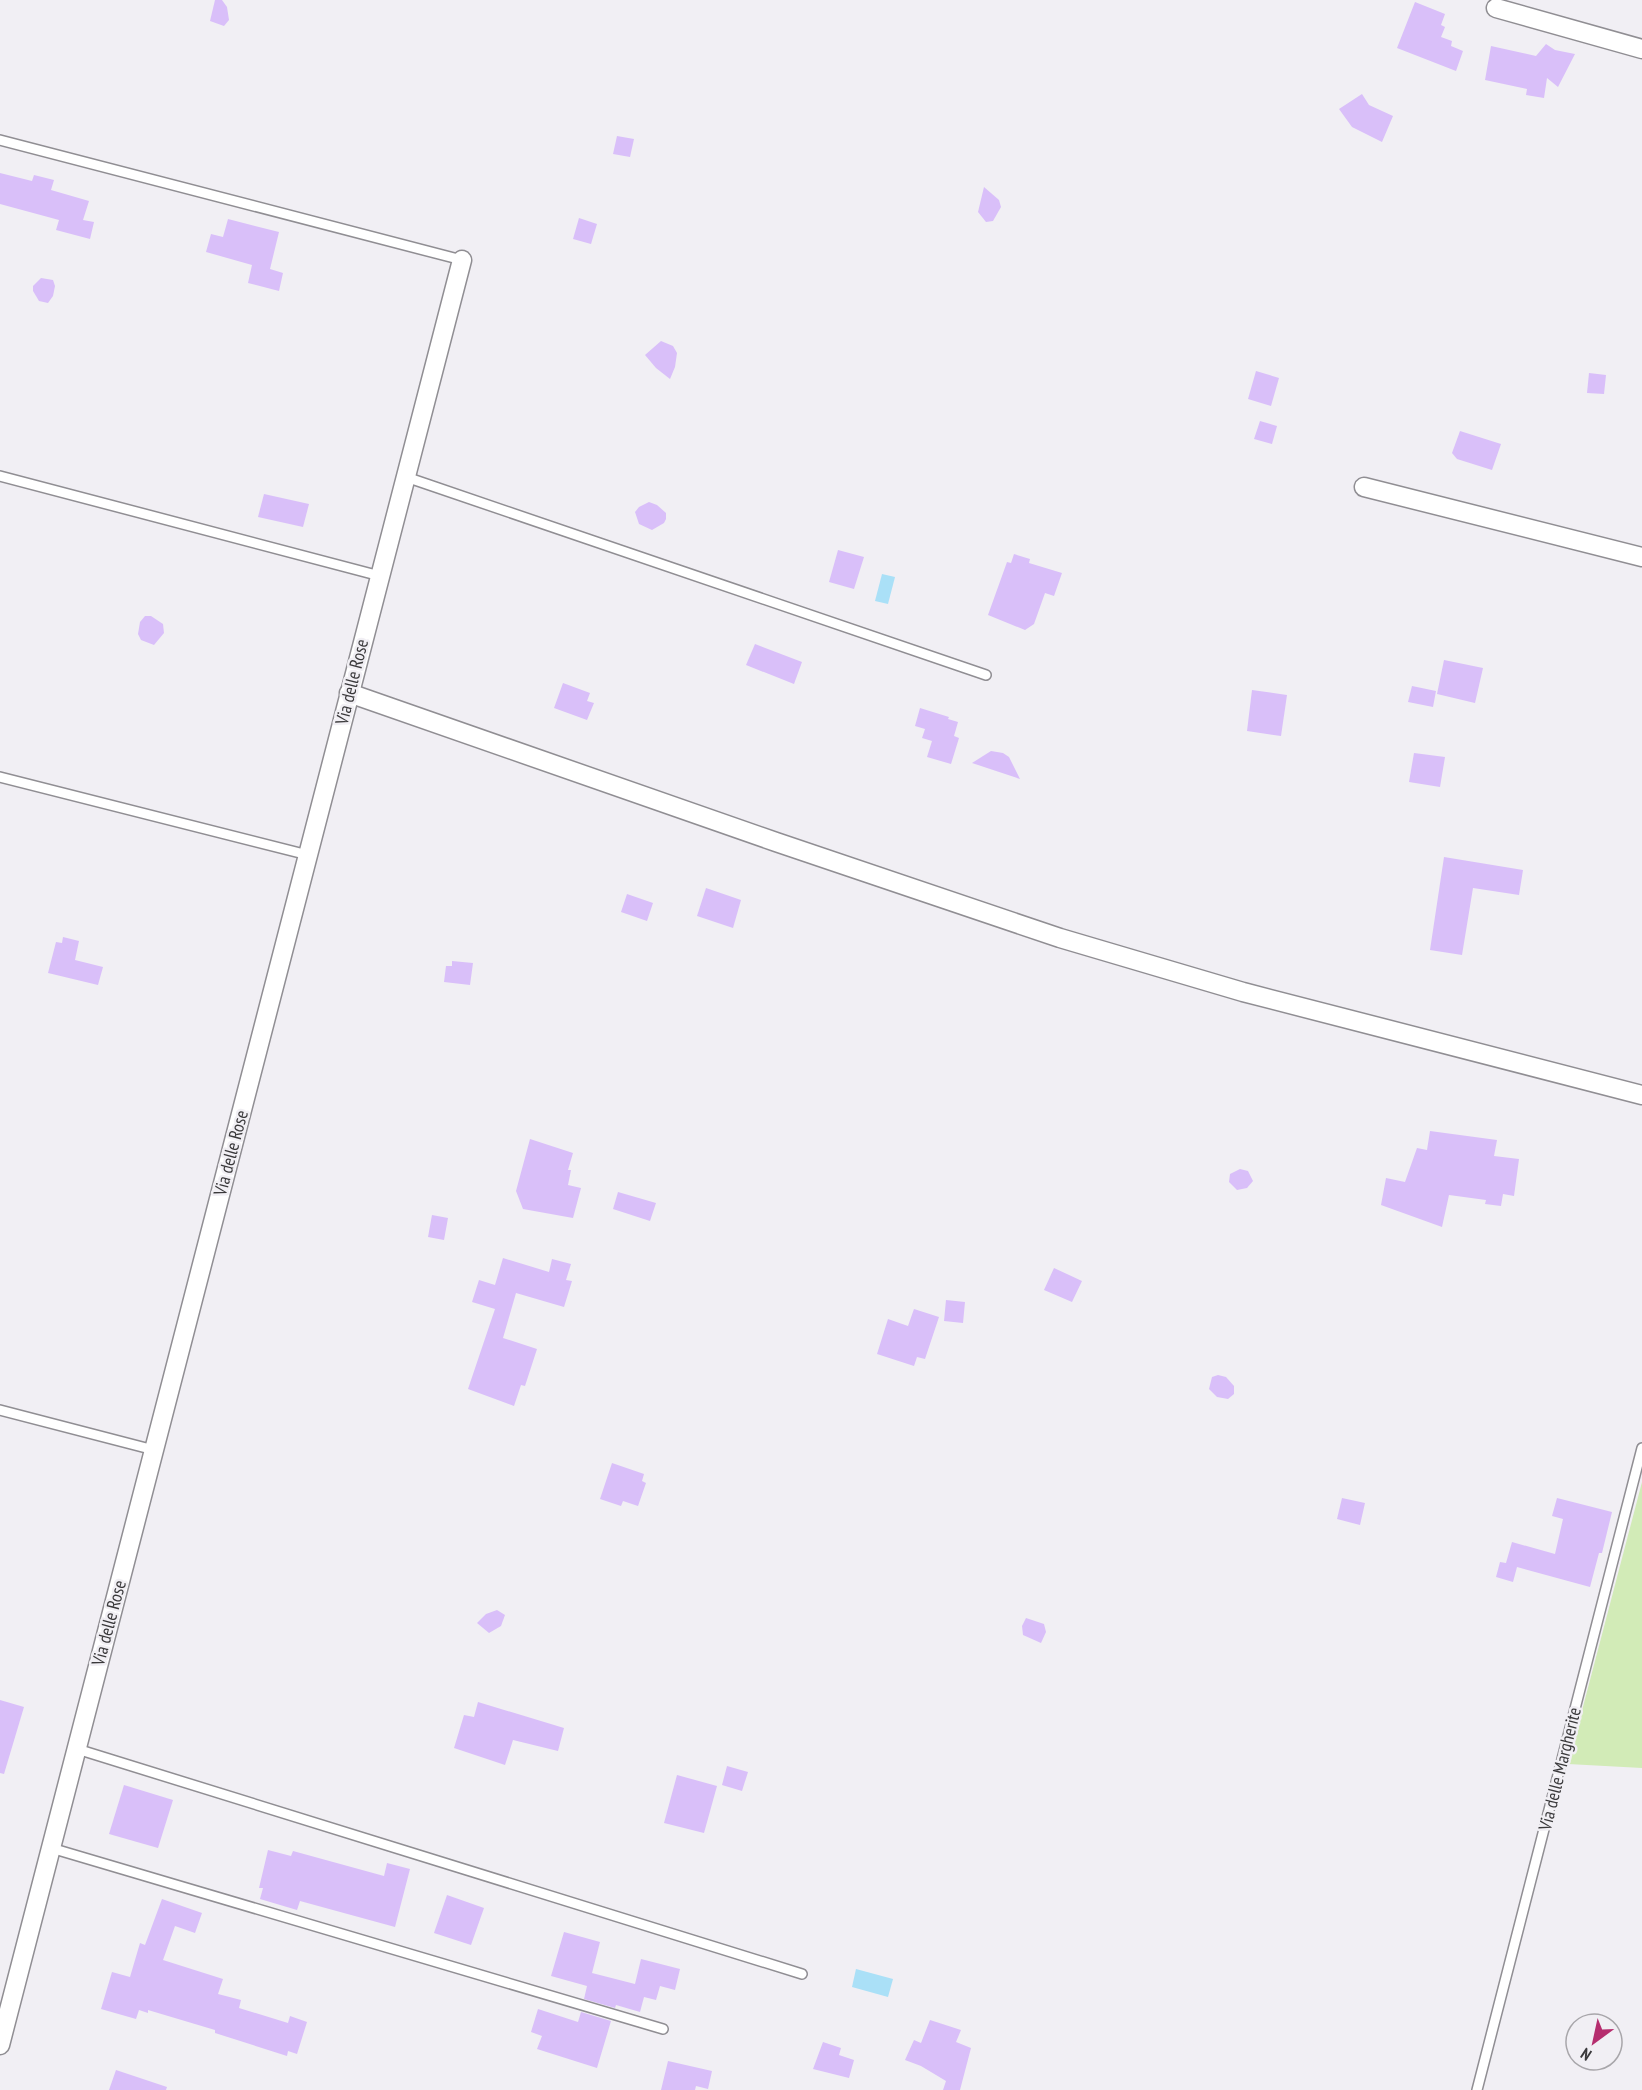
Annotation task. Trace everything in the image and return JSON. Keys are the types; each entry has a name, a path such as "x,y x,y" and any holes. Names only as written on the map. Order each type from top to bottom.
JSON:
{"street":[{"path":"1496,8 1642,49"},
{"name":"Via delle Rose","path":"0,2045 462,260"},
{"path":"1364,487 1642,557"},
{"path":"350,693 776,842 1060,938 1243,992 1642,1095"}],"lane":[{"path":"0,140 462,260"},
{"path":"0,476 380,576"},
{"path":"406,477 986,675"},
{"path":"0,777 308,855"},
{"path":"0,1410 154,1450"},
{"name":"Via delle Margherite","path":"1478,2090 1642,1448"},
{"path":"76,1749 802,1974"},
{"path":"51,1848 663,2030"}],"green space":[{"path":"1642,1482 1642,1768 1568,1764"}],"water":[{"path":"882,574 895,577 888,604 875,601"},
{"path":"856,1969 893,1979 888,1997 852,1987"}],"building":[{"path":"215,0 222,0 227,7 229,20 224,26 210,21"},
{"path":"1415,2 1445,14 1441,25 1445,27 1441,37 1452,41 1451,46 1463,51 1456,71 1397,48"},
{"path":"1546,44 1555,50 1575,54 1558,87 1547,78 1544,98 1526,95 1527,89 1485,80 1491,46 1536,56"},
{"path":"1362,94 1369,105 1393,116 1382,142 1352,127 1339,109"},
{"path":"617,136 634,139 630,157 613,154"},
{"path":"0,173 32,181 34,175 54,180 51,190 89,201 83,220 94,222 90,239 56,230 59,220 0,204"},
{"path":"984,187 999,200 1001,207 993,221 986,222 978,212"},
{"path":"579,218 597,224 591,244 573,239"},
{"path":"228,219 279,232 270,269 283,273 279,291 248,283 252,265 206,252 211,234 223,237"},
{"path":"41,278 53,280 55,286 53,296 48,303 39,301 33,291 33,286"},
{"path":"661,341 673,346 677,353 670,379 645,355"},
{"path":"1256,371 1279,378 1271,406 1248,399"},
{"path":"1589,373 1606,375 1604,394 1587,393"},
{"path":"1260,421 1277,426 1272,444 1254,439"},
{"path":"1460,431 1501,444 1492,470 1457,459 1452,453"},
{"path":"264,494 309,504 303,527 258,517"},
{"path":"649,502 657,505 666,513 664,523 652,530 639,524 635,512"},
{"path":"838,550 864,557 854,589 829,582"},
{"path":"1014,554 1030,559 1029,563 1062,573 1054,596 1045,593 1034,624 1025,630 988,615 1007,562 1011,563"},
{"path":"145,616 151,616 163,624 164,633 154,645 141,640 138,634 140,622"},
{"path":"755,644 802,662 794,684 746,665"},
{"path":"1444,660 1483,668 1475,703 1437,694"},
{"path":"563,683 590,693 587,701 594,703 587,720 554,708"},
{"path":"1412,686 1436,691 1433,707 1408,702"},
{"path":"1252,690 1287,695 1281,736 1247,731"},
{"path":"920,708 958,722 954,736 959,738 951,764 927,757 932,741 922,738 925,729 915,726"},
{"path":"991,751 1003,753 1009,757 1020,779 972,763"},
{"path":"1414,753 1445,757 1440,787 1409,782"},
{"path":"1444,857 1523,870 1519,895 1473,888 1462,955 1430,950"},
{"path":"706,888 741,900 733,928 697,916"},
{"path":"627,894 653,903 647,921 621,912"},
{"path":"63,937 79,941 75,960 103,967 98,985 48,973 56,942 62,943"},
{"path":"452,961 473,963 470,985 444,982 446,966 452,966"},
{"path":"1430,1131 1497,1140 1494,1156 1519,1159 1514,1196 1503,1194 1501,1206 1485,1204 1486,1200 1449,1195 1442,1227 1381,1205 1386,1178 1405,1182 1417,1148 1427,1150"},
{"path":"530,1139 573,1153 568,1170 571,1170 568,1185 581,1188 573,1218 523,1209 516,1191"},
{"path":"1240,1169 1248,1171 1253,1181 1247,1188 1237,1190 1229,1182 1230,1174"},
{"path":"618,1192 656,1203 650,1221 613,1209"},
{"path":"432,1215 448,1218 444,1240 428,1237"},
{"path":"503,1258 549,1272 552,1259 571,1264 566,1280 572,1281 564,1307 516,1293 503,1338 537,1349 525,1386 521,1385 514,1406 468,1389 495,1309 472,1302 479,1280 495,1285"},
{"path":"1054,1268 1082,1281 1072,1302 1044,1290"},
{"path":"946,1300 965,1302 963,1323 944,1321"},
{"path":"914,1309 939,1317 925,1359 917,1357 914,1366 877,1354 888,1319 908,1326"},
{"path":"1218,1375 1226,1377 1234,1386 1234,1394 1228,1399 1217,1397 1209,1389 1212,1377"},
{"path":"612,1463 644,1474 642,1481 646,1483 638,1506 623,1501 621,1506 600,1499"},
{"path":"1342,1498 1365,1503 1360,1525 1337,1519"},
{"path":"1557,1498 1612,1512 1602,1553 1599,1553 1590,1587 1517,1567 1513,1582 1496,1577 1500,1562 1506,1563 1512,1542 1555,1554 1563,1519 1552,1516"},
{"path":"497,1610 505,1615 501,1626 489,1633 477,1623 486,1614"},
{"path":"1026,1618 1044,1624 1046,1632 1041,1643 1023,1635 1022,1626"},
{"path":"0,1700 24,1707 4,1774 0,1773"},
{"path":"478,1702 564,1728 558,1751 513,1740 505,1765 454,1748 464,1715 474,1717"},
{"path":"727,1766 748,1772 742,1791 722,1785"},
{"path":"677,1775 717,1786 704,1833 664,1823"},
{"path":"124,1785 173,1800 158,1848 109,1834"},
{"path":"268,1850 291,1856 293,1851 384,1876 387,1863 410,1869 395,1927 300,1901 297,1910 260,1899 263,1888 259,1888"},
{"path":"447,1895 484,1908 471,1945 434,1933"},
{"path":"162,1899 202,1913 195,1933 175,1926 163,1960 223,1979 218,1994 241,2000 239,2008 288,2023 290,2016 307,2022 297,2054 288,2051 287,2056 215,2033 215,2030 148,2010 148,2013 139,2010 136,2019 101,2009 112,1972 130,1977 140,1943 145,1945"},
{"path":"564,1932 600,1942 592,1973 635,1984 641,1959 680,1969 675,1990 660,1986 656,2000 644,1997 640,2012 584,1999 587,1986 551,1976"},
{"path":"538,2009 578,2022 581,2012 611,2021 597,2068 537,2049 542,2036 531,2032"},
{"path":"930,2020 961,2030 956,2042 971,2048 960,2090 943,2090 946,2081 921,2066 905,2060 914,2040 921,2043"},
{"path":"823,2042 841,2048 839,2055 854,2060 849,2078 813,2069"},
{"path":"668,2061 712,2071 708,2089 696,2086 695,2090 661,2090"},
{"path":"116,2070 167,2087 166,2090 109,2090"}]}
